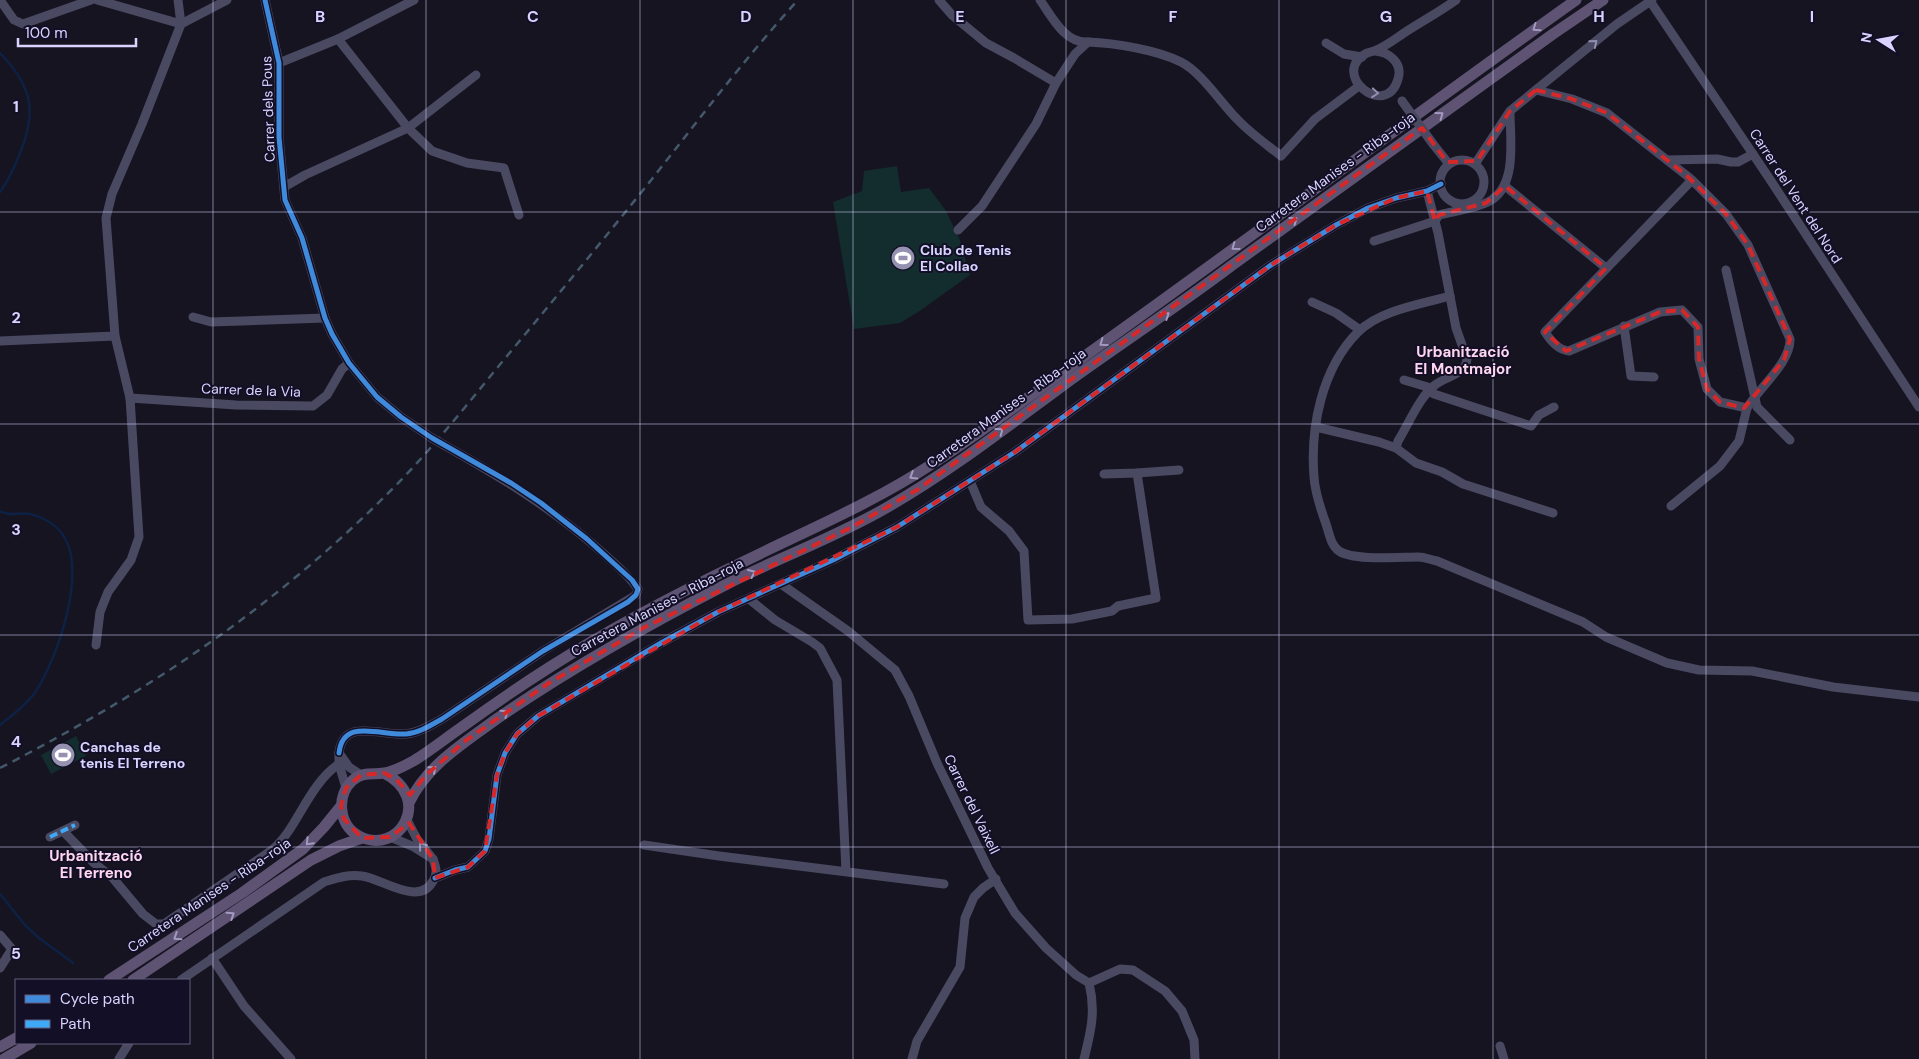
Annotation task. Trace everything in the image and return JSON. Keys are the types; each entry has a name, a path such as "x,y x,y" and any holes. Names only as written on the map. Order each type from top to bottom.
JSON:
{"main road":[{"name":"Carretera Manises - Riba-roja","path":"384,773 416,759 528,681 578,649 643,612 750,558 847,513 887,492 936,462 1576,0"},
{"name":"Carretera Manises - Riba-roja","path":"409,802 426,775 458,747 549,683 645,627 730,583 857,524 917,490 961,461 1096,362 1185,302 1231,266 1603,0"},
{"path":"372,772 384,773 396,779 405,790 409,802 407,820 400,830 390,837 376,840 362,838 351,830 344,819 341,806 346,788 361,775 372,772"},
{"name":"Carretera Manises - Riba-roja","path":"111,979 242,893 303,849 341,806"},
{"name":"Carretera Manises - Riba-roja","path":"133,979 311,860 339,846 362,838"},
{"path":"0,1047 15,1039"},
{"path":"4,1059 29,1044"}],"street":[{"path":"0,0 14,20 23,24 69,4 91,0"},
{"path":"97,0 181,24 227,0"},
{"path":"96,645 100,612 108,592 131,560 138,537 130,398 114,336 106,218 112,194 181,24 178,0"},
{"name":"Carrer dels Pous","path":"265,0 279,63 279,137 285,200 302,238 325,318 349,363 377,397 400,417 432,438 512,483 541,503 579,533 632,580 638,589 636,596 543,651 436,722 408,734 363,730 351,732 340,744 339,754"},
{"path":"279,63 338,39 414,0"},
{"path":"939,0 952,15 986,43 1056,84"},
{"path":"1040,0 1066,35 1078,43 1108,43 1156,53 1183,62 1201,79 1238,121 1281,156 1315,119 1359,86"},
{"path":"1375,51 1388,54 1396,62 1399,75 1392,89 1381,95 1363,91 1356,80 1355,68 1362,57 1375,51 1456,0"},
{"path":"1476,164 1510,112 1617,24 1651,1"},
{"name":"Carrer del Vent del Nord","path":"1651,1 1919,407"},
{"path":"338,39 408,128 432,151 468,163 504,168 519,215"},
{"path":"958,230 982,206 1036,124 1056,84 1075,54 1088,42"},
{"path":"1326,43 1344,54 1362,57"},
{"path":"284,187 305,174 408,128 476,74"},
{"path":"1392,89 1449,164"},
{"path":"1536,90 1572,98 1607,113 1692,180 1726,214 1748,245 1790,339 1790,345 1784,360 1754,395 1747,408 1739,441 1720,466 1671,506"},
{"path":"1374,241 1435,221 1438,215 1486,203 1495,198 1505,186 1510,172 1510,112"},
{"path":"1667,160 1717,159 1738,162 1752,154"},
{"path":"1462,159 1476,164 1483,174 1484,184 1482,192 1477,198 1463,204 1448,198 1440,184 1441,177 1449,164 1462,159"},
{"path":"1692,180 1545,332 1559,348 1569,351 1660,312 1682,310 1698,327 1699,359 1707,388 1720,402 1747,408"},
{"path":"435,878 468,867 486,851 497,775 505,752 517,734 538,716 554,705 718,612 874,540 970,481 1036,437 1271,265 1336,225 1368,208 1427,190 1440,184"},
{"path":"1505,186 1606,268"},
{"path":"1396,448 1398,441 1430,389 1444,378 1462,370 1467,364 1456,328 1427,190"},
{"path":"1726,270 1757,407 1790,440"},
{"path":"1450,296 1414,305 1370,322 1360,330 1345,348 1328,377 1314,438 1314,478 1333,545 1339,551 1350,556 1421,557 1429,559 1583,622 1606,637 1667,663 1699,670 1752,671 1833,687 1919,697"},
{"path":"1312,302 1336,313 1360,330"},
{"path":"192,317 211,322 325,318"},
{"path":"1624,326 1631,376 1654,378"},
{"path":"0,341 114,336"},
{"name":"Carrer de la Via","path":"130,398 236,405 313,406 327,396 342,369 349,363"},
{"path":"1404,380 1430,389 1434,394 1532,426 1539,415 1554,407"},
{"path":"1316,427 1396,448 1416,463 1442,472 1463,484 1553,514"},
{"path":"1104,474 1179,470"},
{"path":"970,481 981,507 1009,531 1024,551 1028,620 1054,621 1112,611 1118,606 1156,598 1137,473"},
{"name":"Carrer del Vaixell","path":"781,584 848,631 895,670 937,763 988,868 1015,913 1046,948 1076,975 1089,983"},
{"path":"749,598 775,620 820,648 837,680 846,871"},
{"path":"339,754 338,764 346,788"},
{"path":"339,754 349,767 361,775"},
{"path":"63,831 94,863 112,877 143,914 156,924 164,924 272,850 287,834 319,784 332,768 338,764"},
{"path":"182,979 324,882 338,877 364,876 406,892 424,891 432,885 436,868 433,859 417,839 407,820"},
{"path":"50,838 75,825"},
{"path":"390,837 412,846 433,859"},
{"path":"644,845 944,884"},
{"path":"912,1059 917,1041 960,967 965,918 974,897 983,888 996,880"},
{"path":"0,935 12,949 0,968"},
{"path":"212,958 244,1006 291,1059"},
{"path":"1084,1059 1092,1023 1093,999 1089,983 1120,969 1132,970 1164,992 1182,1011 1194,1040 1196,1059"},
{"path":"119,1059 128,1044"},
{"path":"1500,1046 1504,1059"}],"highlighted area":[{"path":"1536,90 1572,99 1607,113 1686,175 1726,214 1748,245 1790,339 1784,360 1744,408 1720,402 1707,389 1699,359 1698,327 1682,310 1660,312 1566,351 1545,332 1606,268 1505,186 1486,203 1439,215 1435,221 1427,191 1396,198 1336,225 1271,265 1015,452 897,527 718,612 538,716 517,734 505,753 497,775 485,851 468,867 435,878 433,859 409,823 390,837 362,838 344,819 341,806 346,788 361,775 384,773 396,779 410,795 426,775 465,741 549,683 645,627 850,528 917,490 1422,128 1447,162 1477,161 1510,111"}],"green space":[{"name":"Club de Tenis El Collao","path":"897,166 901,192 929,188 946,211 960,240 970,275 900,323 854,329 833,202 862,191 864,171"},
{"name":"Canchas de tenis El Terreno","path":"76,736 86,756 51,774 41,755"}],"waterway":[{"path":"0,53 10,64 24,86 30,109 27,134 22,148 0,192"},
{"path":"0,511 7,514 34,515 54,525 60,531 68,547 72,566 68,611 45,676 28,701 0,725"},
{"path":"0,894 25,925 39,938 73,963"}],"railway":[{"path":"0,768 111,707 163,674 264,603 359,522 430,449 798,0"}],"marked path":[{"path":"50,837 75,825"}],"cycle path":[{"path":"265,0 279,63 279,137 285,200 302,238 325,318 349,363 377,397 401,417 432,438 511,483 541,503 587,539 632,580 638,589 636,595 628,602 543,651 434,724 406,734 375,731 355,732 348,735 342,742 339,753"},
{"path":"435,878 468,867 485,851 489,839 497,775 505,753 517,734 538,716 661,643 718,612 833,560 897,527 1015,452 1271,265 1336,225 1368,208 1396,198 1427,191 1441,184"}],"place":[{"name":"Club de Tenis El Collao","path":"903,258"},
{"name":"Canchas de tenis El Terreno","path":"63,755"}],"district":[{"name":"Urbanització El Montmajor","path":"1463,360"},
{"name":"Urbanització El Terreno","path":"96,864"}]}
